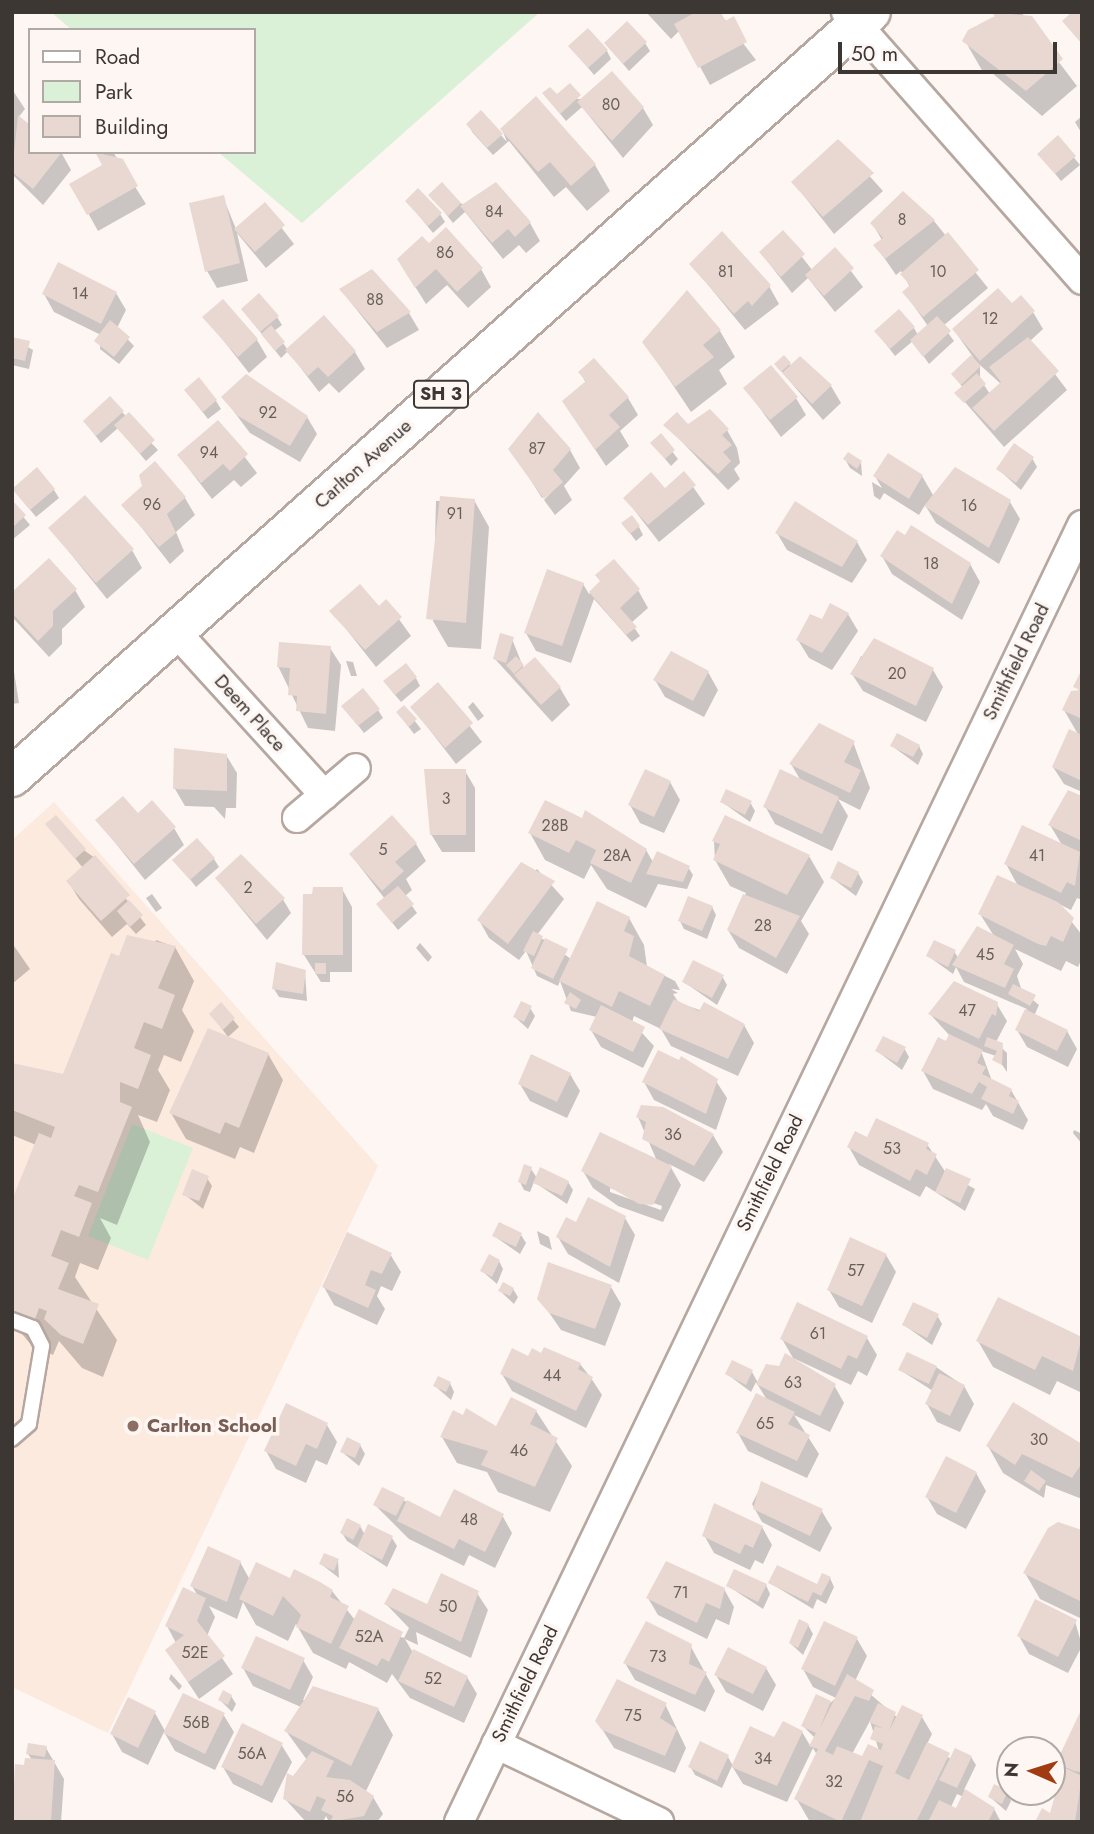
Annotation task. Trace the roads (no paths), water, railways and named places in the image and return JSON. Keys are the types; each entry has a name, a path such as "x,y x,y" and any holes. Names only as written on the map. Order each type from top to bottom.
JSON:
{"highway":[{"name":"Carlton Avenue","path":"12,777 858,16"}],"street":[{"path":"858,16 1082,280"},
{"name":"Smithfield Road","path":"459,1822 1082,525"},
{"name":"Deem Place","path":"175,631 324,795"},
{"path":"297,818 356,768"},
{"path":"496,1744 659,1822"}],"lane":[{"path":"12,1320 33,1328 42,1346 29,1424 12,1439"}],"place":[{"name":"Carlton School","path":"133,1426"}]}
